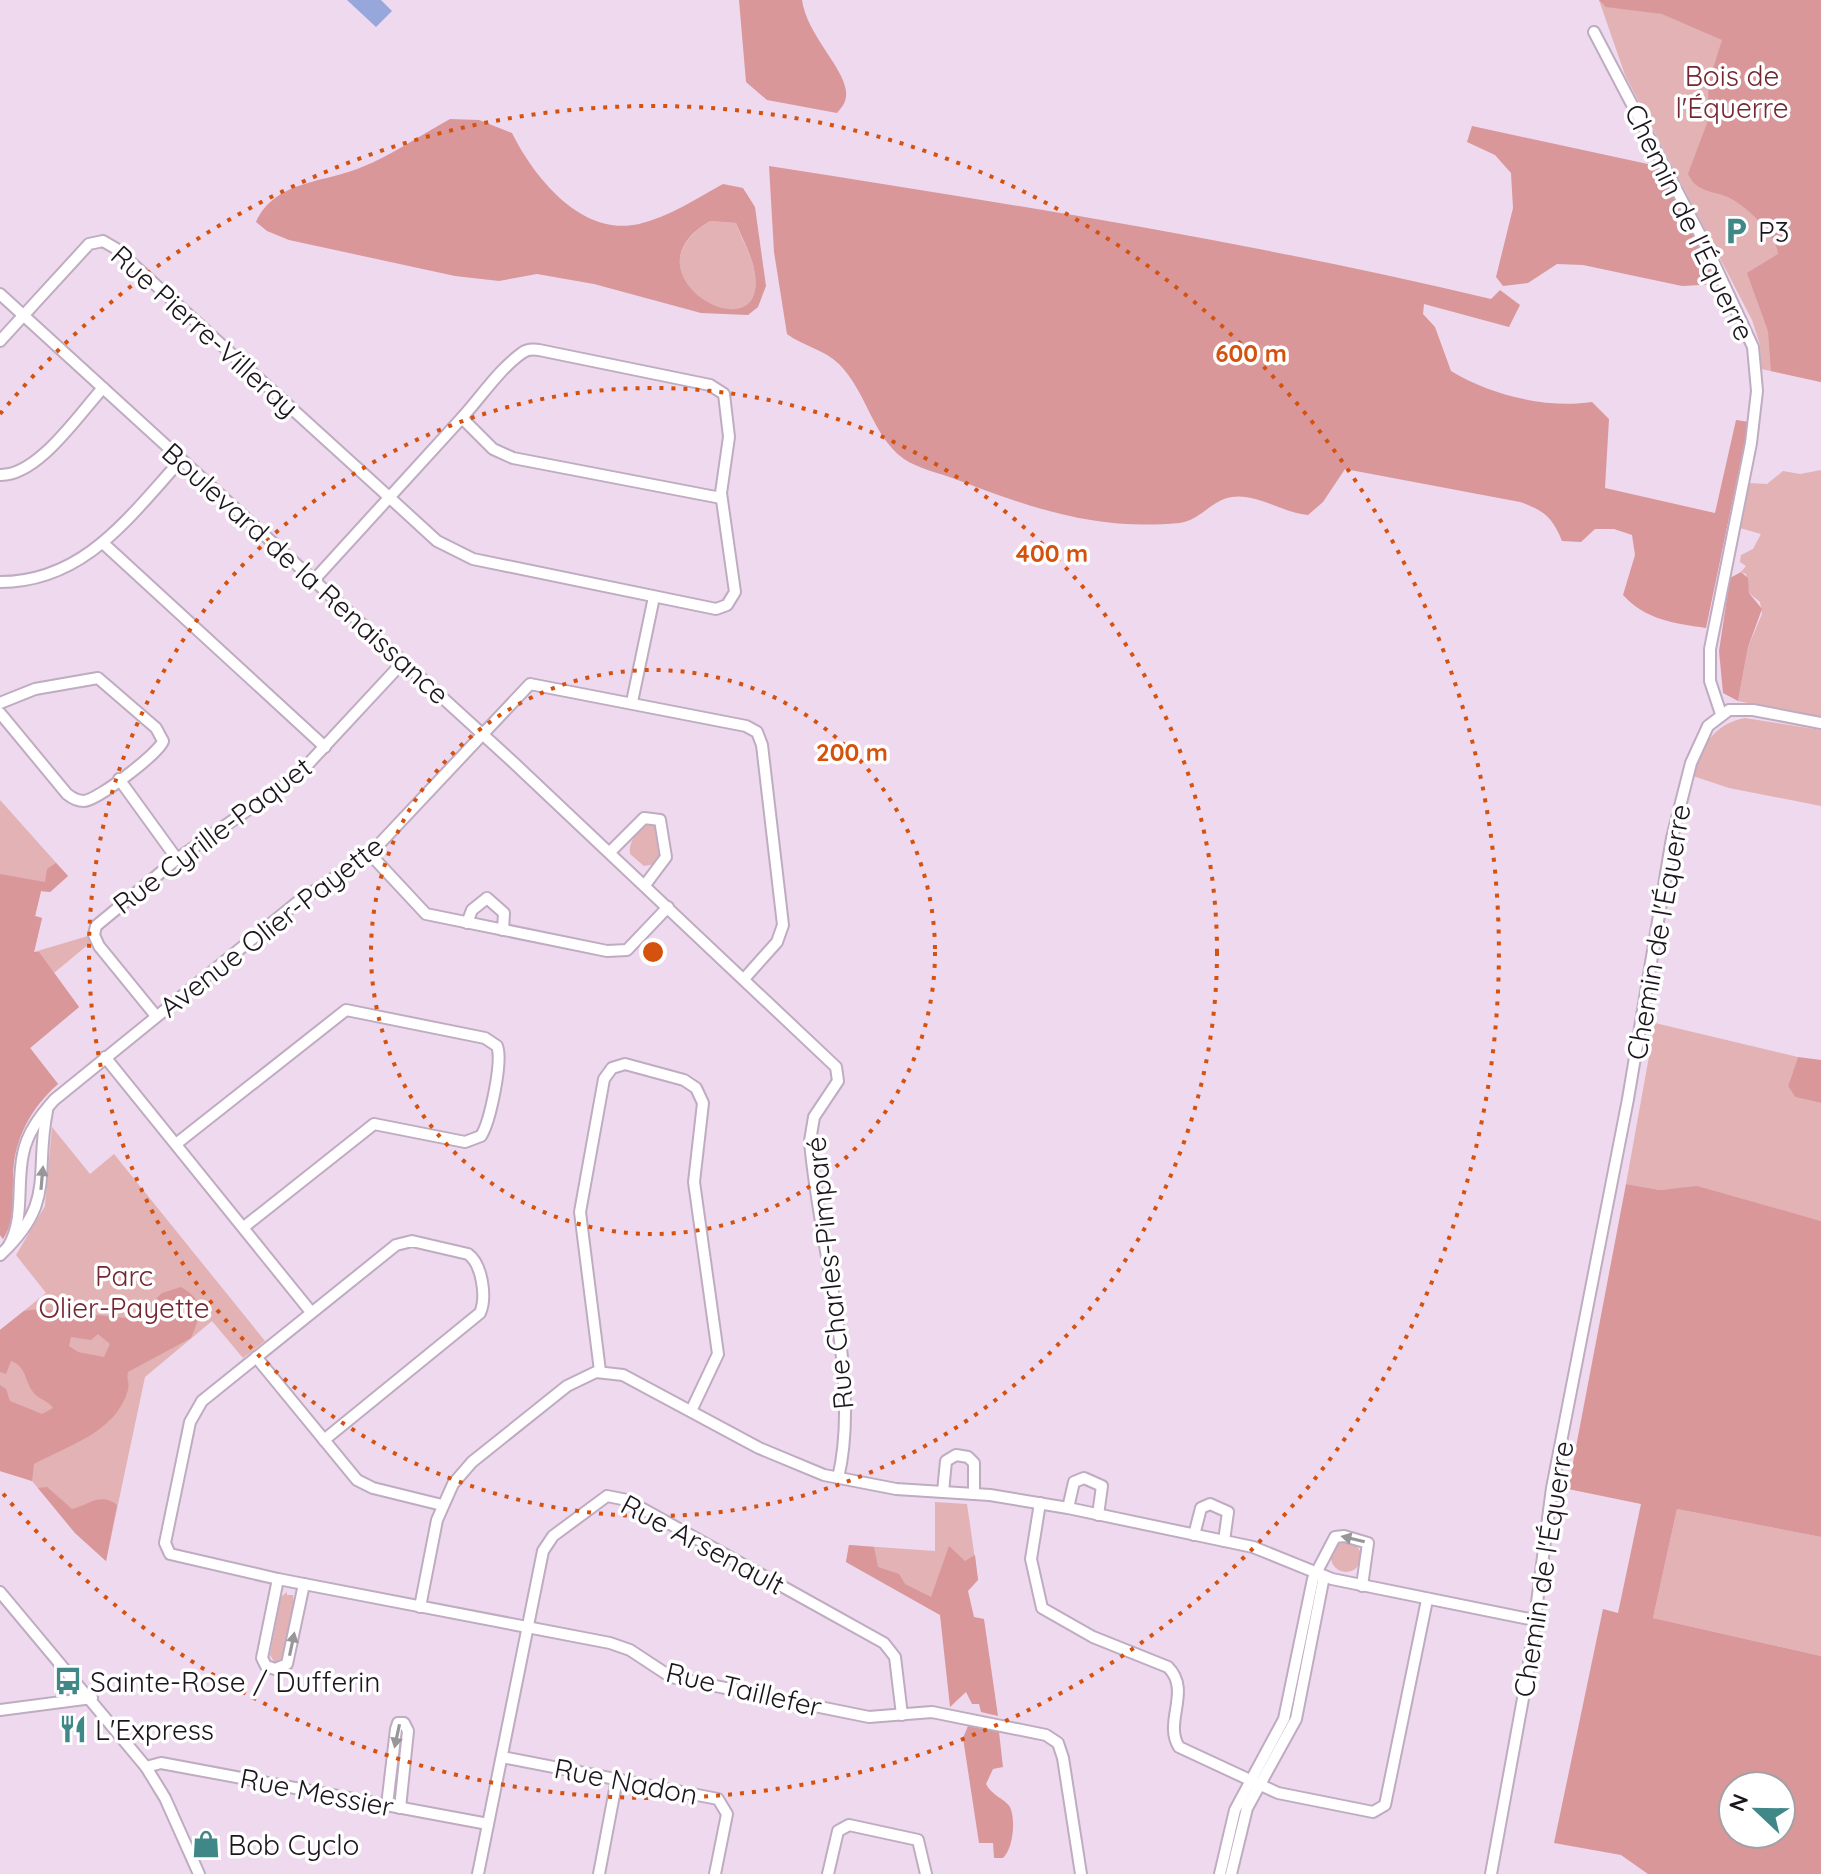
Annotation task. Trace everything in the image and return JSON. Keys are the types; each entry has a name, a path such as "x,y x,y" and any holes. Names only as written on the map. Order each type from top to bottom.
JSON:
{"street":[{"name":"Chemin de l'Équerre","path":"1491,1874 1534,1620 1552,1488 1628,1099 1672,838 1696,748 1708,726 1721,714 1710,681 1710,649 1751,443 1757,391 1753,347 1707,248 1594,32"},
{"name":"Rue Pierre-Villeray","path":"0,341 89,244 109,243 437,541 467,557 716,609 732,601 735,585 721,498"},
{"name":"Boulevard de la Renaissance","path":"0,294 610,852 833,1063 839,1075"},
{"path":"314,580 518,356 532,349 710,385 724,394 728,421 721,498 513,458 493,449 462,418"},
{"path":"0,475 16,473 32,465 103,388"},
{"path":"0,582 52,574 104,544 181,460"},
{"path":"104,544 325,747"},
{"path":"654,597 632,702 746,726 755,730 761,738 783,925 777,942 744,979"},
{"name":"Rue Cyrille-Paquet","path":"156,1016 99,946 94,932 106,915 177,859 289,782 403,662"},
{"path":"0,703 35,689 89,678 103,680 163,738 159,750 88,800 72,798 0,713"},
{"name":"Avenue Olier-Payette","path":"4,1251 17,1224 25,1144 48,1106 299,901 370,854 522,690 533,684 632,702"},
{"path":"1721,714 1743,709 1821,723"},
{"path":"119,779 177,859"},
{"path":"610,852 644,818 660,820 666,857 645,885"},
{"path":"370,854 421,911 467,923 622,952 668,907"},
{"path":"467,923 472,910 487,898 504,913 503,930"},
{"path":"176,1144 346,1010 485,1038 497,1046 499,1060 487,1123 481,1136 465,1142 374,1124 244,1227"},
{"path":"105,1057 311,1312"},
{"path":"600,1371 580,1206 604,1079 612,1068 625,1064 687,1081 698,1092 704,1105 694,1182 718,1354 691,1411"},
{"name":"Rue Charles-Pimparé","path":"838,1478 844,1445 845,1398 810,1136 814,1117 836,1087 839,1075"},
{"name":"Avenue Olier-Payette","path":"4,1251 26,1228 40,1197 48,1106"},
{"name":"Rue Taillefer","path":"324,1440 480,1313 483,1301 478,1265 464,1252 404,1242 387,1250 207,1397 193,1414 165,1547 179,1559 621,1646 671,1677 869,1717 932,1712 1042,1734 1056,1741 1063,1758 1081,1874"},
{"path":"256,1357 364,1484 442,1505"},
{"path":"420,1607 442,1505 456,1479 472,1462 567,1386 600,1371 634,1379 777,1457 838,1478 896,1489 974,1494 1068,1508 1273,1553 1320,1574 1362,1586 1534,1620"},
{"path":"943,1492 946,1461 956,1455 968,1457 974,1463 974,1494"},
{"path":"1068,1508 1074,1482 1084,1478 1102,1486 1098,1515"},
{"name":"Rue Arsenault","path":"478,1874 541,1560 548,1542 600,1500 617,1495 884,1643 895,1657 902,1715"},
{"path":"1040,1503 1031,1559 1042,1608 1093,1637 1168,1667 1176,1677 1179,1689 1174,1732 1179,1747 1188,1754 1278,1793 1368,1811 1385,1805 1427,1600"},
{"path":"1194,1535 1200,1510 1210,1504 1228,1512 1224,1541"},
{"path":"1231,1874 1242,1822 1287,1712 1320,1574 1335,1537 1360,1539 1368,1547 1362,1586"},
{"path":"278,1579 262,1654 263,1664 271,1668 281,1669 287,1664 304,1584"},
{"path":"0,1592 92,1698 146,1767 170,1808 199,1874"},
{"path":"0,1710 92,1698"},
{"path":"387,1805 396,1729 402,1722 408,1727 400,1808"},
{"name":"Rue Nadon","path":"502,1757 722,1801 727,1814 715,1874"},
{"name":"Rue Messier","path":"146,1767 161,1763 488,1824"},
{"path":"599,1874 617,1779"},
{"path":"1220,1874 1231,1822 1256,1782"},
{"path":"828,1874 839,1829 849,1825 918,1840 926,1874"}],"green space":[{"path":"739,0 802,0 811,25 843,81 846,98 837,113 767,100 746,82"},
{"name":"Bois de l'Équerre","path":"1599,0 1821,0 1821,382 1761,369 1760,345 1752,320 1625,75"},
{"name":"Bois de l'Équerre","path":"1599,0 1821,0 1821,382 1771,371 1768,331 1747,273 1778,254 1777,247 1762,224 1741,205 1729,197 1697,186 1688,174 1707,123 1709,81 1722,40 1662,14 1606,7"},
{"path":"450,119 479,120 512,133 533,168 562,200 579,213 618,226 661,217 723,184 743,188 755,207 766,286 758,307 748,315 701,313 594,284 537,274 499,281 455,276 289,240 267,231 256,222 264,208 288,190 362,167","holes":["710,221 736,223 754,269 754,295 742,308 724,308 704,300 688,284 680,264 686,243"]},
{"path":"1472,126 1657,166 1718,284 1682,286 1583,265 1557,264 1528,283 1503,286 1496,277 1513,208 1511,173 1495,155 1467,142"},
{"path":"769,166 1222,242 1491,299 1500,290 1520,305 1509,327 1424,304 1423,314 1435,327 1451,371 1483,387 1519,398 1556,403 1592,402 1609,419 1605,488 1715,513 1736,420 1749,422 1706,628 1651,615 1623,595 1635,555 1632,535 1614,529 1595,529 1581,542 1562,541 1547,516 1520,502 1345,469 1323,502 1308,515 1260,500 1232,497 1218,502 1193,519 1179,523 1120,524 1037,508 909,462 884,438 849,375 839,364 787,334 774,252"},
{"path":"710,221 736,223 751,258 754,295 742,308 724,309 704,300 688,285 680,265 686,243"},
{"path":"1821,470 1821,718 1738,701 1748,647 1762,614 1760,602 1749,593 1746,574 1741,572 1746,566 1740,562 1741,555 1753,549 1761,534 1740,528 1749,483 1767,484 1783,471 1800,474"},
{"path":"1741,572 1748,578 1749,593 1762,609 1748,647 1738,701 1723,693 1719,651 1730,578"},
{"path":"1745,718 1821,730 1821,806 1729,788 1693,776 1710,738 1724,726"},
{"name":"Parc Olier-Payette","path":"0,800 68,876 50,892 41,891 35,916 42,918 34,952 88,936 90,943 54,973 79,1007 30,1048 58,1084 33,1113 21,1135 14,1159 12,1215 3,1239 0,1235"},
{"path":"649,823 657,828 660,856 655,864 644,866 630,854 630,849 635,837"},
{"name":"Parc Olier-Payette","path":"56,863 68,876 50,892 41,891 35,916 42,918 34,952 39,952 79,1007 30,1048 58,1084 31,1115 20,1138 14,1164 11,1217 3,1239 0,1235 0,874 45,882 47,869"},
{"path":"1655,1023 1798,1057 1788,1086 1795,1097 1821,1103 1821,1221 1697,1187 1660,1190 1626,1184"},
{"path":"1798,1057 1821,1060 1821,1103 1795,1097 1788,1086"},
{"name":"Parc Olier-Payette","path":"52,1127 90,1174 114,1154 265,1341 243,1358 212,1321 145,1377 106,1561 75,1533 32,1481 0,1471 0,1330 46,1293 16,1255 45,1206"},
{"path":"1626,1184 1660,1190 1697,1186 1821,1221 1821,1537 1677,1509 1653,1618 1821,1656 1821,1874 1648,1874 1621,1855 1554,1843 1603,1609 1618,1613 1641,1504 1568,1489"},
{"path":"181,1287 195,1298 199,1315 191,1338 128,1372 128,1390 113,1417 88,1436 34,1464 32,1481 0,1471 0,1385 6,1389 10,1401 42,1414 53,1408 33,1392 23,1370 16,1364 11,1361 6,1374 0,1372 0,1330 24,1311 38,1309 126,1318 143,1311 162,1293","holes":["98,1334 110,1344 104,1357 78,1352 69,1346 71,1337 91,1340"]},
{"path":"47,1487 72,1509 100,1499 117,1505 106,1561 75,1533 38,1488"},
{"path":"935,1502 967,1504 978,1580 935,1612 846,1562 849,1545 935,1551"},
{"path":"1677,1509 1821,1537 1821,1656 1653,1618"},
{"path":"1346,1542 1357,1546 1361,1557 1357,1568 1346,1572 1335,1568 1331,1557 1335,1546"},
{"path":"849,1545 874,1547 878,1567 899,1574 905,1584 931,1597 949,1546 965,1561 975,1555 978,1580 968,1591 974,1617 984,1619 998,1716 981,1712 979,1704 972,1704 966,1692 950,1707 940,1615 846,1562"},
{"path":"287,1592 287,1595 293,1595 294,1602 283,1657 275,1663 270,1655 281,1597"},
{"path":"968,1726 999,1732 1003,1767 993,1769 986,1784 1008,1804 1012,1813 1011,1841 1003,1858 994,1858 993,1843 979,1843 963,1738"}],"water":[{"path":"347,0 381,0 392,11 376,27"}],"place":[{"name":"P3","path":"1736,231"},
{"name":"Sainte-Rose / Dufferin","path":"68,1681"},
{"name":"L'Express","path":"73,1729"},
{"name":"Bob Cyclo","path":"206,1844"}]}
